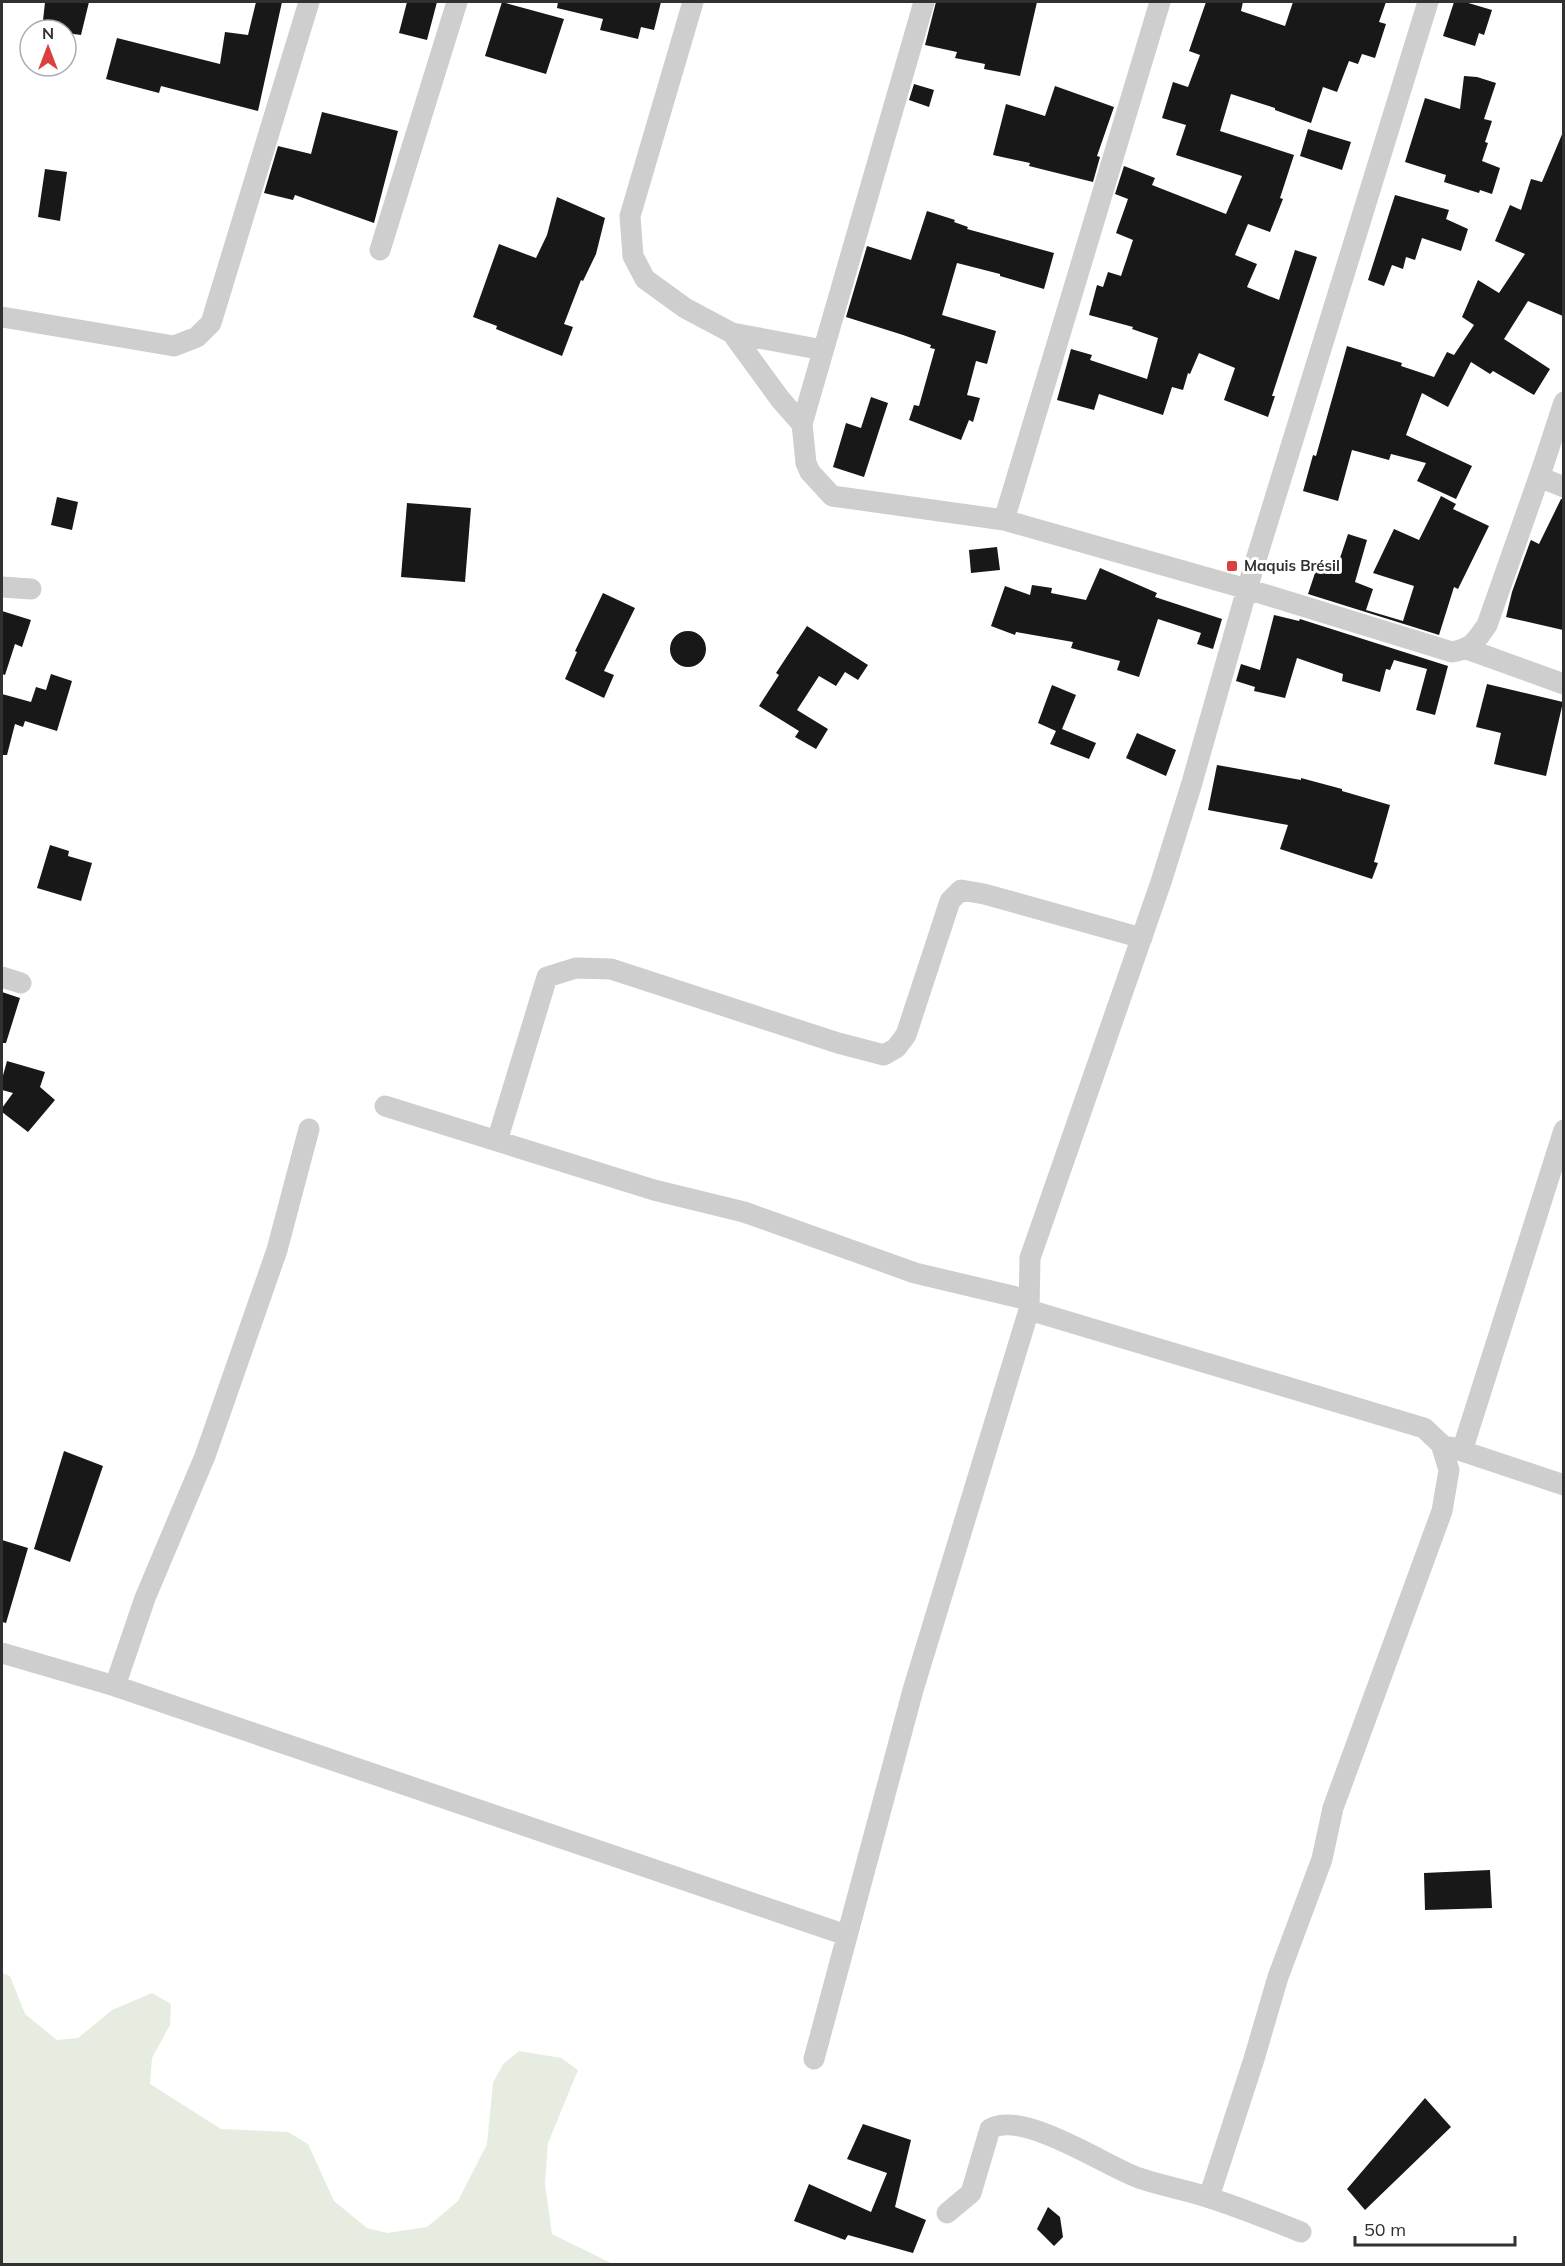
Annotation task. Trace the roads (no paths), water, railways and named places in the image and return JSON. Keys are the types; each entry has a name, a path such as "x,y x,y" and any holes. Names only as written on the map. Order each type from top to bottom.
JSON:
{"street":[{"path":"2,317 174,346 197,338 211,323 309,2"},
{"path":"380,250 457,2"},
{"path":"693,2 630,216 633,256 645,279 685,308 732,333 823,350"},
{"path":"924,2 802,424 806,463 810,472 832,496 1004,520 1247,589 1452,652 1467,649 1563,684"},
{"path":"1004,520 1160,2"},
{"path":"814,2059 913,1690 1029,1305 1030,1257 1142,938 1191,786 1247,589 1428,2"},
{"path":"732,333 780,399 802,424"},
{"path":"1467,649 1487,625 1563,402"},
{"path":"1539,477 1563,487"},
{"path":"2,587 31,589"},
{"path":"497,1141 547,977 576,968 611,969 838,1043 884,1055 896,1048 906,1035 950,901 962,890 984,894 1142,938"},
{"path":"385,1106 654,1190 744,1212 915,1274 1029,1305 1424,1428 1441,1444 1563,1485"},
{"path":"115,1686 145,1598 206,1456 270,1272 309,1129"},
{"path":"1462,1451 1563,1130"},
{"path":"1209,2197 1278,1977 1322,1859 1333,1808 1442,1511 1449,1470 1441,1444"},
{"path":"2,1653 115,1686 846,1935"},
{"path":"947,2213 971,2193 990,2129 1006,2125 1063,2140 1138,2177 1209,2197 1301,2232"}],"place":[{"name":"Maquis Brésil","path":"1232,566"}]}
